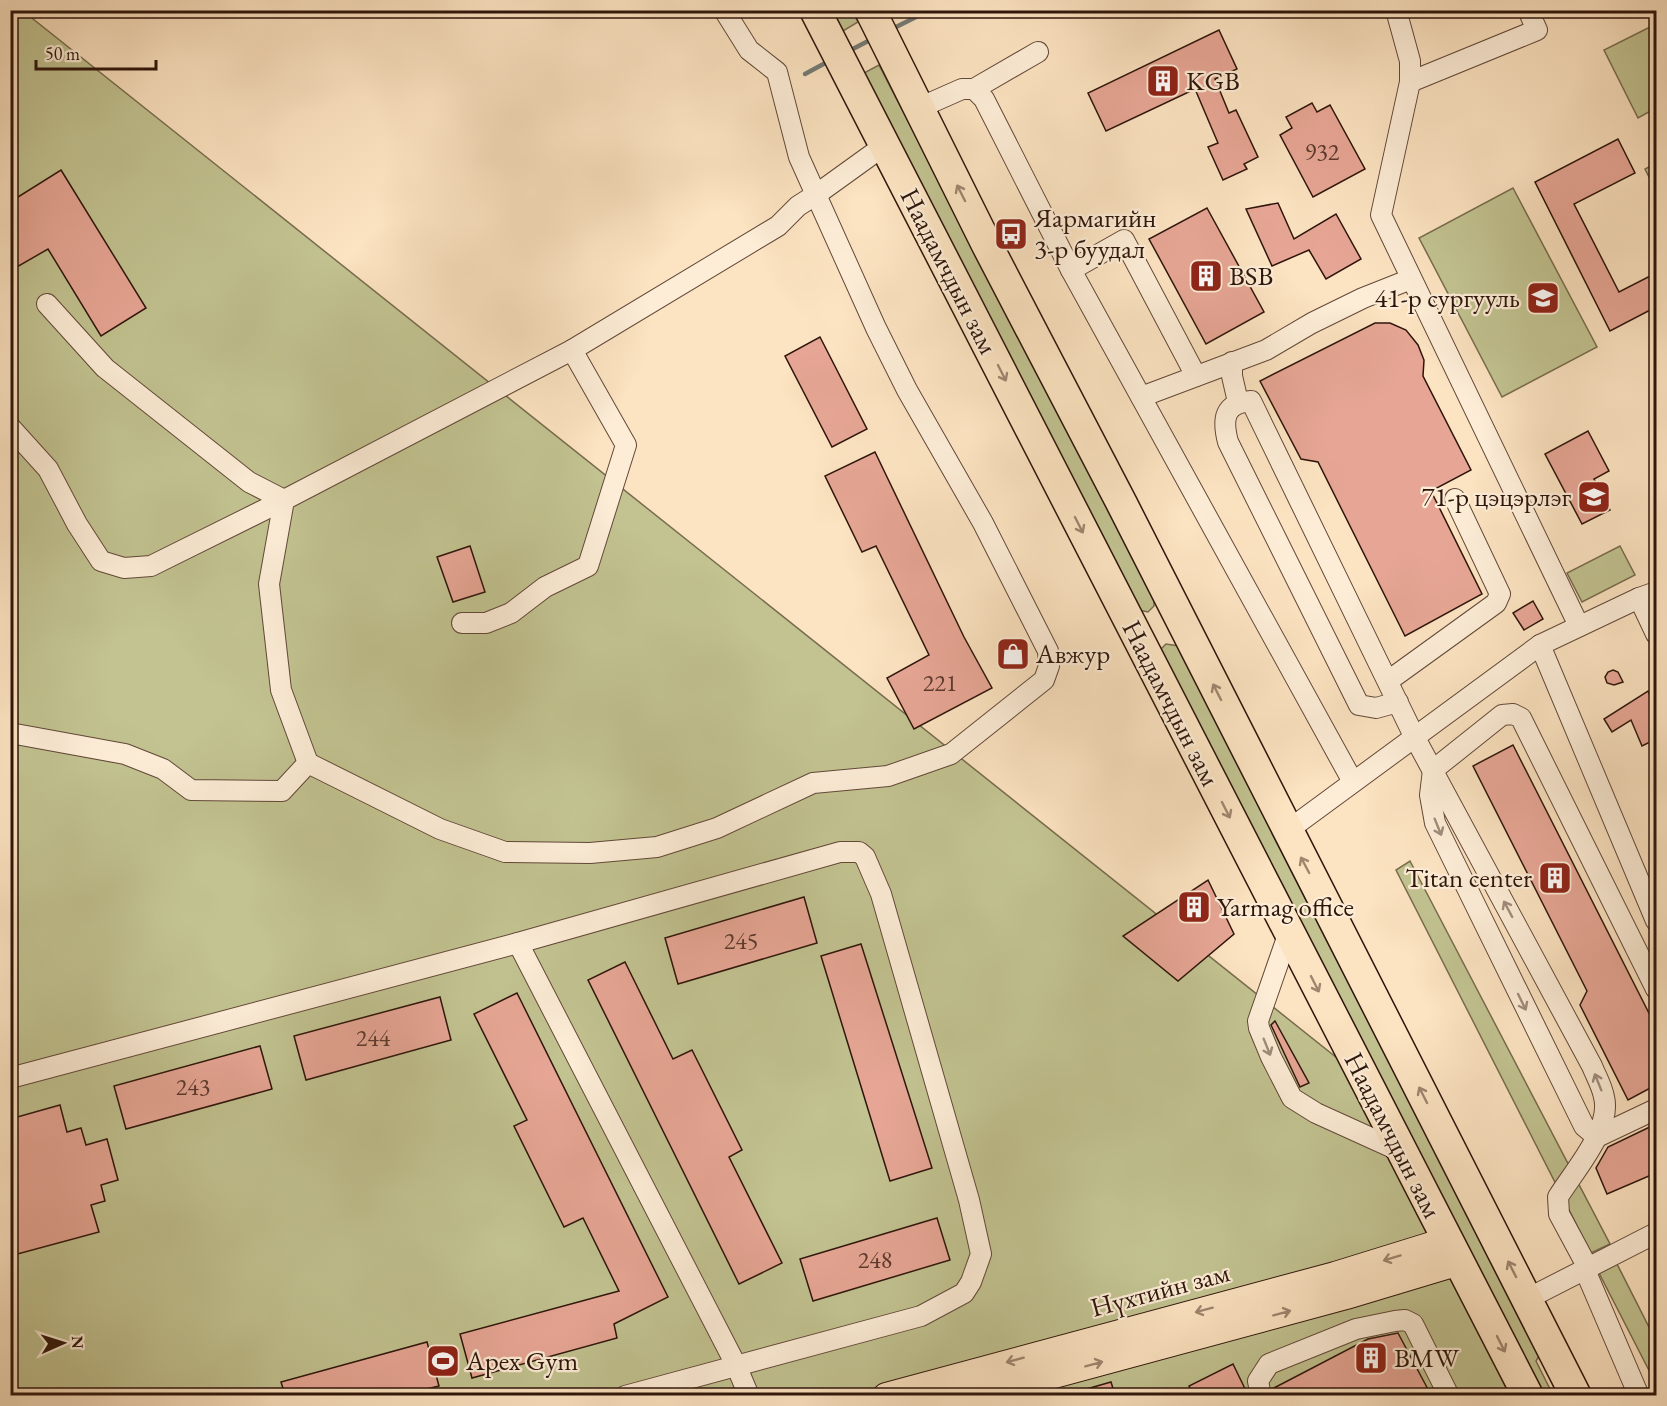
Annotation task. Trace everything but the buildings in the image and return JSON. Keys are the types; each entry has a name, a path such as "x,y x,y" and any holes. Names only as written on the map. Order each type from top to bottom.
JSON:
{"highway":[{"name":"Наадамчдын зам","path":"815,10 1526,1393"},
{"name":"Наадамчдын зам","path":"871,12 1576,1395"},
{"path":"1138,639 1179,616"},
{"path":"1526,1393 1563,1369"}],"main road":[{"name":"Нүхтийн зам","path":"976,1395 1010,1391 1346,1296 1453,1251"},
{"name":"Нүхтийн зам","path":"886,1395 1335,1275 1453,1251"}],"street":[{"path":"284,500 269,584 281,690 308,763 440,829 505,852 590,853 657,847 717,828 813,783 888,776 951,754 1044,680 1049,666 1048,651 982,523 907,390 876,328 799,157 777,72 749,50 724,10"},
{"path":"1396,10 1410,61 1410,82 1381,215 1579,626"},
{"path":"1410,82 1537,30 1528,10"},
{"path":"919,108 962,88 974,89 1038,52"},
{"path":"974,89 984,99 1071,270 1353,782"},
{"path":"10,427 48,468 77,524 101,561 124,568 151,566 284,500 572,350 777,226 798,206 817,195 885,145"},
{"path":"1071,270 1124,240 1196,376"},
{"path":"1141,397 1266,350 1312,323 1363,298 1411,279"},
{"path":"47,304 105,368 249,482 284,500"},
{"path":"462,623 486,623 511,613 545,587 588,566 626,445 572,350"},
{"path":"1232,362 1232,376 1238,402"},
{"path":"1398,702 1376,708 1359,705 1228,442 1224,426 1228,411 1238,402 1251,401 1388,681 1398,702 1414,736 1592,1066 1605,1098 1605,1115 1598,1137 1558,1197 1557,1204 1559,1214 1586,1269 1604,1318 1639,1395"},
{"path":"1388,681 1496,603 1500,594 1455,500"},
{"path":"1287,831 1540,645 1648,595 1656,634"},
{"path":"1540,645 1656,921"},
{"path":"1598,1137 1584,1126 1435,823 1430,795 1433,770 1502,715 1513,714 1521,717 1656,989"},
{"path":"10,734 125,754 163,769 191,790 282,791 308,763"},
{"path":"10,1078 518,943 840,852 860,852 865,857 881,894 969,1200 981,1254 971,1282 964,1293 921,1316 625,1395"},
{"path":"1289,932 1258,1022 1271,1058 1292,1098 1316,1113 1402,1152"},
{"path":"518,943 736,1365 749,1395"},
{"path":"1598,1137 1656,1109"},
{"path":"1527,1299 1656,1233"},
{"path":"1346,1296 1356,1329"},
{"path":"1261,1395 1258,1380 1269,1365 1356,1329 1395,1320 1405,1320 1413,1324 1449,1395"}],"green space":[{"path":"10,11 23,11 1386,1097 1160,650 1166,644 1179,646 1539,1356 1536,1361 1553,1395 11,1395"},
{"path":"832,11 852,11 858,22 843,31"},
{"path":"1656,24 1656,108 1638,118 1604,50"},
{"path":"879,65 1154,598 1154,606 1148,612 1139,610 864,73"},
{"path":"1656,163 1656,191 1645,169"},
{"path":"1513,188 1597,347 1502,397 1419,238"},
{"path":"1620,546 1635,575 1582,602 1567,573"},
{"path":"1410,861 1610,1244 1591,1253 1396,870"},
{"path":"1617,1264 1656,1341 1656,1384 1599,1273"}],"waterway":[{"path":"890,30 926,12"},
{"path":"847,52 872,39"},
{"path":"805,74 829,61"}],"place":[{"name":"KGB","path":"1163,81"},
{"name":"Яармагийн 3-р буудал","path":"1011,234"},
{"name":"BSB","path":"1206,276"},
{"name":"41-р сургууль","path":"1543,298"},
{"name":"71-р цэцэрлэг","path":"1594,497"},
{"name":"Авжур","path":"1013,654"},
{"name":"Titan center","path":"1555,878"},
{"name":"Yarmag office","path":"1194,907"},
{"name":"BMW","path":"1371,1358"},
{"name":"Apex Gym","path":"443,1361"}]}
